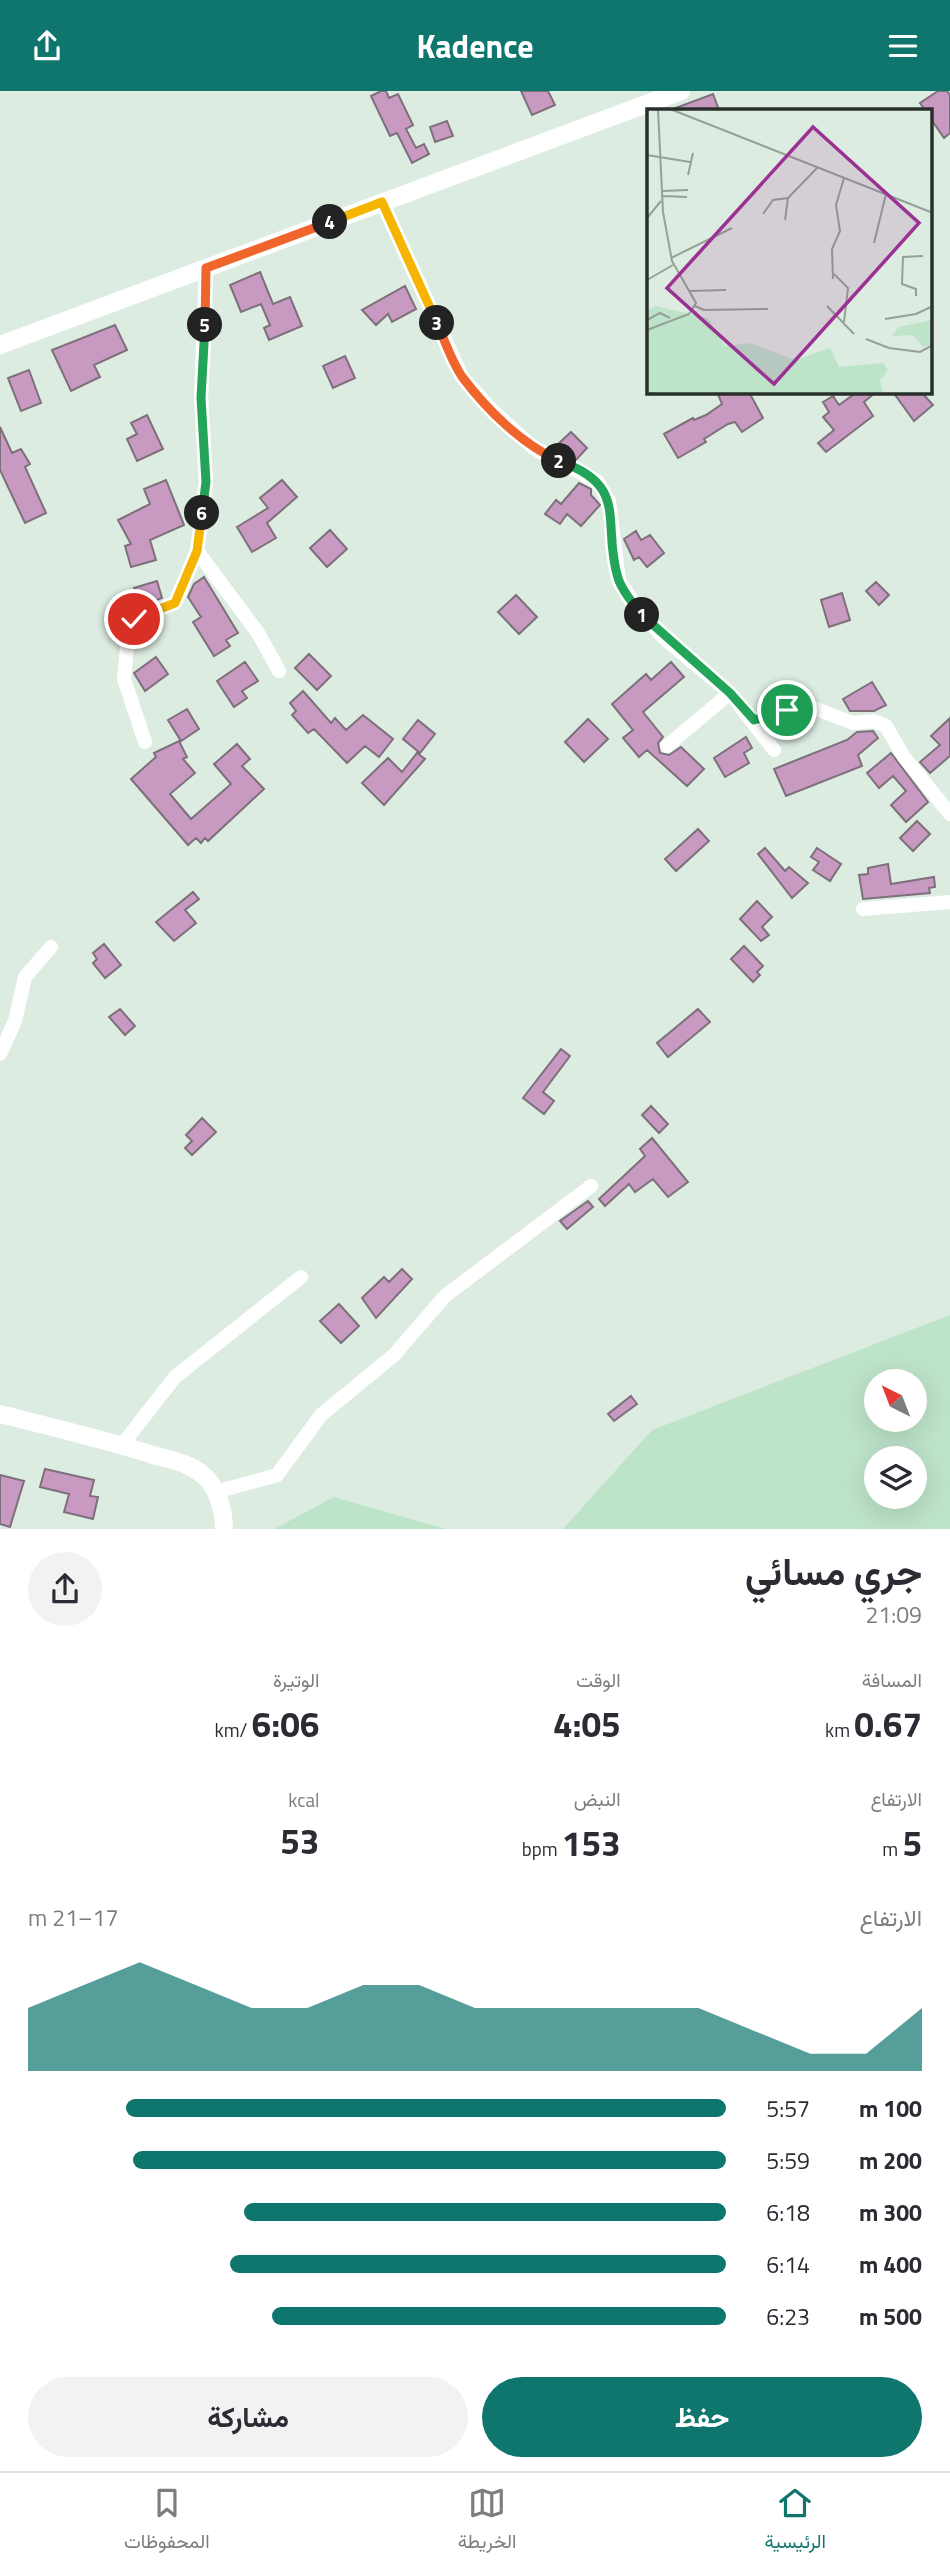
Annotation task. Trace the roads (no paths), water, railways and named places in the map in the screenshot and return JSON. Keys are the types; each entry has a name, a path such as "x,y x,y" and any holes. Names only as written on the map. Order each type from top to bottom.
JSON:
{"main road":[{"path":"666,104 681,91"},
{"path":"0,345 382,202 646,110"},
{"path":"0,1415 122,1445 188,1465 204,1476 216,1492 224,1517 224,1529"}],"street":[{"path":"382,202 462,377 492,410 535,449 598,482 609,501 619,580 648,622 730,693 754,720 774,750"},
{"path":"145,742 124,679 129,627 134,619 175,603 197,551 206,482 201,398 206,268"},
{"path":"197,551 258,633 279,671"},
{"path":"667,746 730,693"},
{"path":"754,720 811,707 853,723 874,721 886,726 904,757 950,814"},
{"path":"863,909 950,902"},
{"path":"0,1054 15,1021 25,977 51,947"},
{"path":"216,1492 277,1475 321,1415 394,1355 445,1296 591,1186"},
{"path":"122,1445 175,1377 301,1277"}]}
